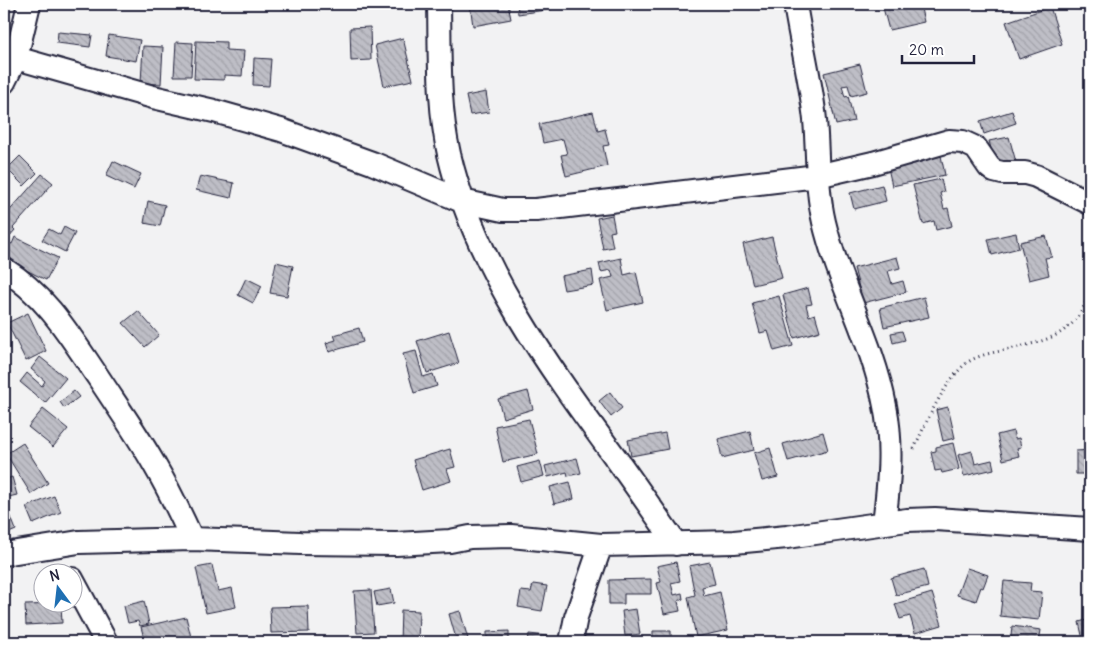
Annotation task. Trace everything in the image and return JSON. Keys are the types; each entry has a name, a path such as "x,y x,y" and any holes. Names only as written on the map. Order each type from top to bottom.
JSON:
{"street":[{"path":"4,82 16,58 29,4"},
{"path":"439,4 440,81 448,152 462,201 491,265 518,315 561,382 676,544"},
{"path":"795,4 809,71 815,121 818,197 824,224 842,280 870,352 885,406 890,447 888,492 884,523"},
{"path":"16,58 153,97 214,111 281,130 420,182 462,201 503,210 536,210 817,176 873,163 949,141 963,142 976,148 994,171 1002,174 1036,176 1090,203"},
{"path":"420,182 430,178 442,168 448,152"},
{"path":"4,269 38,295 63,326 154,462 192,539"},
{"path":"4,554 79,542 192,539 396,544 511,536 601,545 734,542 786,537 884,523 934,519 1090,529"},
{"path":"571,642 576,617 601,545"},
{"path":"54,547 64,564"},
{"path":"82,598 106,642"}],"path":[{"path":"913,452 940,397 968,362 985,355 1048,339 1061,333 1073,323 1084,306 1090,284"}],"building":[{"path":"470,4 508,4 511,19 473,26"},
{"path":"517,4 551,4 552,9 518,14"},
{"path":"882,4 920,4 924,22 889,30"},
{"path":"1050,7 1062,44 1019,59 1006,22"},
{"path":"370,27 371,60 351,61 350,28"},
{"path":"58,32 92,35 90,47 57,43"},
{"path":"109,35 140,40 136,61 106,56"},
{"path":"403,38 413,80 384,86 375,45"},
{"path":"196,41 226,42 226,50 244,51 242,76 224,75 224,80 194,79"},
{"path":"176,42 193,43 191,76 174,76"},
{"path":"143,46 163,47 161,84 141,83"},
{"path":"254,58 271,59 269,86 253,85"},
{"path":"860,64 867,92 851,96 848,85 842,86 845,97 848,96 854,121 836,125 824,73"},
{"path":"486,92 489,112 470,115 466,96"},
{"path":"1012,111 1016,123 984,134 980,121"},
{"path":"593,112 598,131 605,129 609,145 603,146 607,166 566,176 561,155 567,154 563,139 543,143 539,124"},
{"path":"1009,137 1016,162 996,167 989,141"},
{"path":"1090,141 1090,160 1089,160 1085,142"},
{"path":"940,151 945,175 892,186 887,163"},
{"path":"20,156 37,173 24,186 7,169"},
{"path":"113,161 141,174 134,189 106,176"},
{"path":"42,174 53,183 13,228 15,230 8,238 4,234 4,217"},
{"path":"200,176 234,183 231,198 196,190"},
{"path":"941,179 944,192 940,193 944,209 948,208 952,226 936,230 934,221 923,224 913,185"},
{"path":"882,185 886,201 854,209 850,193"},
{"path":"148,201 165,205 160,226 144,223"},
{"path":"612,215 615,231 610,232 613,247 603,249 597,218"},
{"path":"64,227 75,233 65,252 42,240 49,229 60,235"},
{"path":"1016,233 1019,248 992,255 988,239"},
{"path":"1046,236 1052,257 1045,258 1049,275 1029,280 1020,242"},
{"path":"15,237 58,258 46,280 4,259 4,240 12,244"},
{"path":"772,237 782,278 753,285 743,244"},
{"path":"897,257 900,268 888,271 892,284 903,281 906,292 863,303 854,268"},
{"path":"621,258 624,275 636,272 643,302 607,310 600,280 613,277 611,270 601,272 599,263"},
{"path":"276,262 293,266 287,296 270,293"},
{"path":"592,270 594,285 564,290 561,276"},
{"path":"246,278 262,286 253,303 238,295"},
{"path":"808,288 812,304 806,305 809,316 815,314 820,331 794,338 783,295"},
{"path":"779,296 793,346 774,351 768,331 760,333 752,303"},
{"path":"924,297 929,317 884,327 880,308"},
{"path":"138,311 159,335 145,347 123,323"},
{"path":"28,313 46,351 26,361 7,323"},
{"path":"359,328 363,342 329,352 326,343 336,340 334,335"},
{"path":"449,331 459,363 427,373 417,341"},
{"path":"902,331 905,340 893,343 891,333"},
{"path":"416,351 423,377 433,374 437,386 414,393 403,354"},
{"path":"40,357 66,378 45,403 20,382 27,373 42,386 45,381 31,369"},
{"path":"74,391 79,397 64,408 60,402"},
{"path":"528,391 533,409 503,418 498,399"},
{"path":"610,392 622,408 611,417 599,401"},
{"path":"948,407 955,438 943,441 936,410"},
{"path":"43,409 68,429 53,447 28,427"},
{"path":"529,419 538,454 503,462 495,426"},
{"path":"750,431 754,450 722,458 718,439"},
{"path":"1013,431 1015,439 1019,438 1021,447 1017,448 1019,456 1003,460 997,435"},
{"path":"823,432 828,450 788,461 783,444"},
{"path":"665,433 668,449 631,456 628,440"},
{"path":"23,443 48,483 31,494 6,454"},
{"path":"953,443 959,469 942,473 941,470 935,471 931,452 936,451 936,447"},
{"path":"770,448 778,477 762,481 754,453"},
{"path":"450,449 455,467 447,469 451,481 422,490 413,460"},
{"path":"1090,450 1090,474 1076,474 1076,451"},
{"path":"972,451 975,464 992,460 994,469 964,476 958,455"},
{"path":"577,458 581,473 568,476 567,472 548,477 545,466"},
{"path":"540,461 544,476 521,482 517,467"},
{"path":"12,477 17,495 4,498 4,480"},
{"path":"570,482 574,499 554,504 550,487"},
{"path":"54,496 61,512 33,524 26,507"},
{"path":"7,507 16,530 4,535 4,508"},
{"path":"676,562 680,581 671,583 674,595 682,593 683,599 678,601 680,611 664,614 657,583 661,582 657,566"},
{"path":"710,562 715,584 702,587 704,596 720,592 728,630 696,637 688,597 695,595 689,566"},
{"path":"212,565 218,591 232,588 236,607 206,613 196,568"},
{"path":"967,568 988,575 976,601 957,595"},
{"path":"924,569 928,587 896,595 891,578"},
{"path":"651,579 651,594 624,594 624,604 609,604 609,580"},
{"path":"1004,581 1031,583 1030,591 1042,592 1039,620 1000,616"},
{"path":"533,584 547,586 542,611 518,607 521,591 531,592"},
{"path":"391,589 394,603 377,606 374,592"},
{"path":"371,590 374,632 357,633 354,591"},
{"path":"932,593 942,625 915,633 910,616 900,619 895,604"},
{"path":"144,601 149,624 140,626 138,621 128,623 124,606"},
{"path":"25,605 32,605 32,614 62,614 62,623 26,625"},
{"path":"308,606 309,632 271,633 270,607"},
{"path":"636,609 640,634 625,636 622,611"},
{"path":"401,610 419,611 418,642 400,642"},
{"path":"460,611 468,639 457,642 449,614"},
{"path":"186,617 192,641 145,642 141,627"},
{"path":"1090,619 1090,639 1083,640 1079,622"},
{"path":"1012,626 1041,630 1039,642 1015,642 1016,638 1011,637"},
{"path":"509,631 509,642 487,642 487,632"},
{"path":"653,631 671,631 671,642 653,642"},
{"path":"529,634 547,636 546,642 528,642"}]}
